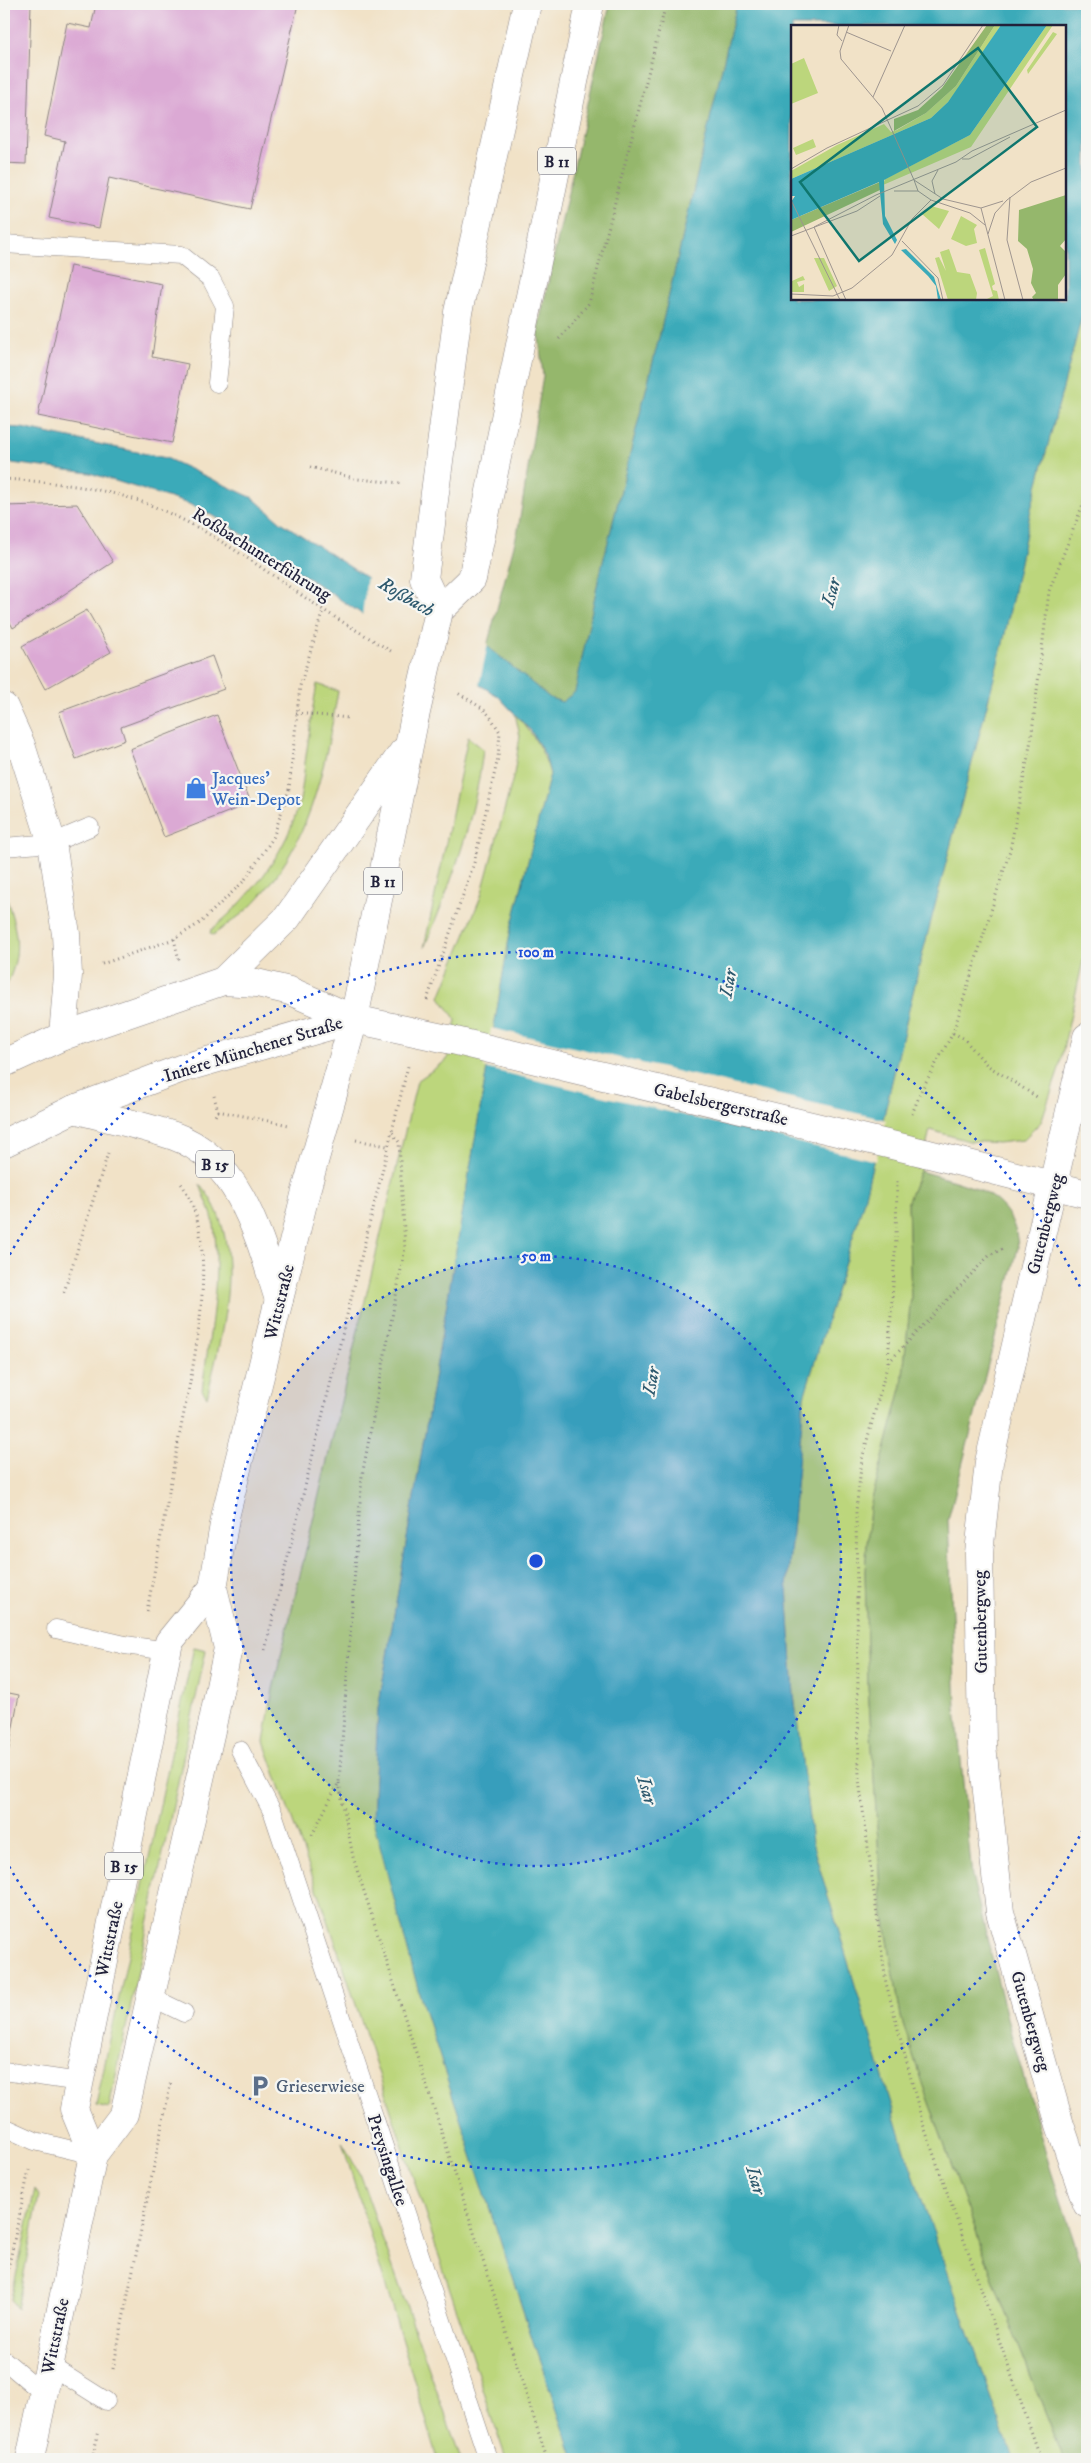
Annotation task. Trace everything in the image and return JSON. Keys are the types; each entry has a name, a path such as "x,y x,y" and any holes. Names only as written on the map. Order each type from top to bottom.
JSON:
{"main road":[{"path":"438,611 424,579 458,312 527,4"},
{"name":"B 11","path":"354,1019 438,611 472,579 590,4"},
{"path":"4,707 21,745 52,843 66,934 68,975 63,1036"},
{"path":"223,981 287,918 412,731"},
{"name":"Innere Münchener Straße","path":"4,1063 63,1036 223,981 257,982 290,991 354,1019"},
{"name":"Innere Münchener Straße","path":"4,1143 74,1109 180,1069 354,1019"},
{"name":"Gabelsbergerstraße","path":"354,1019 452,1040 925,1153 1087,1194"},
{"name":"Wittstraße","path":"30,2459 92,2155 124,2114 228,1648 213,1588 226,1513 327,1112 354,1019"},
{"name":"Gutenbergweg","path":"1087,1037 989,1462 979,1553 982,1745 1000,1912 1060,2125 1087,2204"},
{"name":"B 15","path":"74,1109 175,1136 197,1148 224,1173 242,1198 255,1226 279,1301"},
{"name":"Wittstraße","path":"92,2155 74,2109 169,1642 213,1588"}],"lane":[{"path":"4,244 181,255 211,279 225,306 217,383"},
{"path":"4,847 52,843 90,827"},
{"path":"56,1629 125,1645 168,1651"},
{"name":"Preysingallee","path":"240,1750 273,1813 488,2459"},
{"path":"150,1997 184,2013"},
{"path":"4,2071 80,2082"},
{"path":"4,2126 35,2141 92,2155"},
{"path":"4,2360 44,2393"},
{"path":"49,2365 106,2401"}],"path":[{"path":"555,344 589,303 666,4"},
{"path":"310,467 358,479 436,486"},
{"name":"Roßbachunterführung","path":"4,480 60,484 117,495 148,504 181,518 237,550 323,610 356,630"},
{"path":"1070,1111 1044,1101 987,1066 963,1038 953,1033 1010,850 1031,740 1049,591 1087,494"},
{"path":"96,966 174,938 200,923 244,881 273,838 282,817 289,789 296,713 304,670 323,610"},
{"path":"296,713 349,718"},
{"path":"264,1654 416,1033 474,863 491,790"},
{"path":"213,1094 218,1111 213,1119"},
{"path":"218,1111 274,1121"},
{"path":"391,1132 399,1142 405,1248 362,1476 339,1782 353,1857 547,2459"},
{"path":"64,1292 108,1153"},
{"path":"888,1363 990,1255 1006,1247 1012,1247 1018,1248 1037,1259"},
{"path":"895,1262 888,1363 862,1459 856,1512 859,1780 886,1983 922,2121 1042,2459"},
{"path":"291,1867 319,1825 339,1782"},
{"path":"92,2459 106,2401 171,2080"}],"green space":[{"path":"610,4 737,4 659,338 597,586 575,693 562,702 550,698 487,646 518,530 543,376 538,328"},
{"path":"1087,297 1087,943 1058,1072 1041,1122 1023,1140 998,1143 969,1141 930,1130 920,1171 908,1201 911,1297 902,1385 870,1507 865,1571 868,1686 882,1904 901,2017 923,2086 1004,2309 1064,2459 1013,2459 908,2160 812,1843 794,1695 787,1587 804,1397 864,1200 919,967 1003,643 1031,509"},
{"path":"317,684 338,691 320,779 301,834 270,884 250,907 213,935 210,933 211,930 238,905 263,876 283,845 291,828 301,793"},
{"path":"515,714 536,742 550,774 510,933 378,1709 373,1820 420,1996 533,2341 574,2459 506,2459 325,1911 264,1742 273,1689 417,1081 447,1060 456,1020 440,997 481,896 514,774 520,736"},
{"path":"468,737 483,749 475,800 453,875 424,948"},
{"path":"4,890 15,928 16,952 11,976 4,990"},
{"path":"920,1171 970,1186 998,1202 1008,1213 1015,1229 1018,1248 948,1520 956,1708 972,1877 1011,2034 1051,2171 1087,2281 1087,2459 1064,2459 1004,2309 923,2086 901,2017 882,1904 868,1686 865,1571 870,1507 902,1385 911,1297 908,1201"},
{"path":"200,1184 215,1207 224,1233 228,1260 224,1316 207,1397 202,1390 213,1308 216,1246 213,1220"},
{"path":"194,1647 206,1650 109,2108 96,2105"},
{"path":"342,2142 360,2175 461,2459 438,2459"},
{"path":"35,2189 39,2196 17,2309 11,2299"}],"water":[{"name":"Isar","path":"737,4 1087,4 1087,297 1031,509 1003,643 919,967 864,1200 804,1397 787,1587 794,1695 812,1843 908,2160 1013,2459 574,2459 533,2341 420,1996 373,1820 378,1709 510,933 550,774 545,755 531,731 498,696 362,614 221,520 189,504 90,473 4,462 4,427 22,428 166,458 253,498 281,522 367,578 487,646 550,698 562,702 575,692 597,586 659,338"}],"pier":[{"name":"Roßbach","path":"367,576 488,643 479,686 362,616"},
{"path":"491,1028 886,1120 876,1161 484,1068"}],"building":[{"path":"4,4 31,4 26,164 4,163"},
{"path":"96,4 298,4 250,209 109,178 99,228 49,218 65,141 44,136 67,23 91,28"},
{"path":"70,266 162,284 152,357 188,364 172,443 38,416"},
{"path":"77,504 113,562 13,628 4,611 4,506"},
{"path":"87,610 111,652 45,689 22,646"},
{"path":"212,656 224,689 121,727 125,740 76,759 59,712"},
{"name":"Jacques’ Wein-Depot","path":"217,715 251,803 164,837 130,749"},
{"path":"4,1692 19,1695 5,1769 4,1769"}],"place":[{"name":"Jacques’ Wein-Depot","path":"196,788"},
{"name":"Grieserwiese","path":"260,2086"}]}
